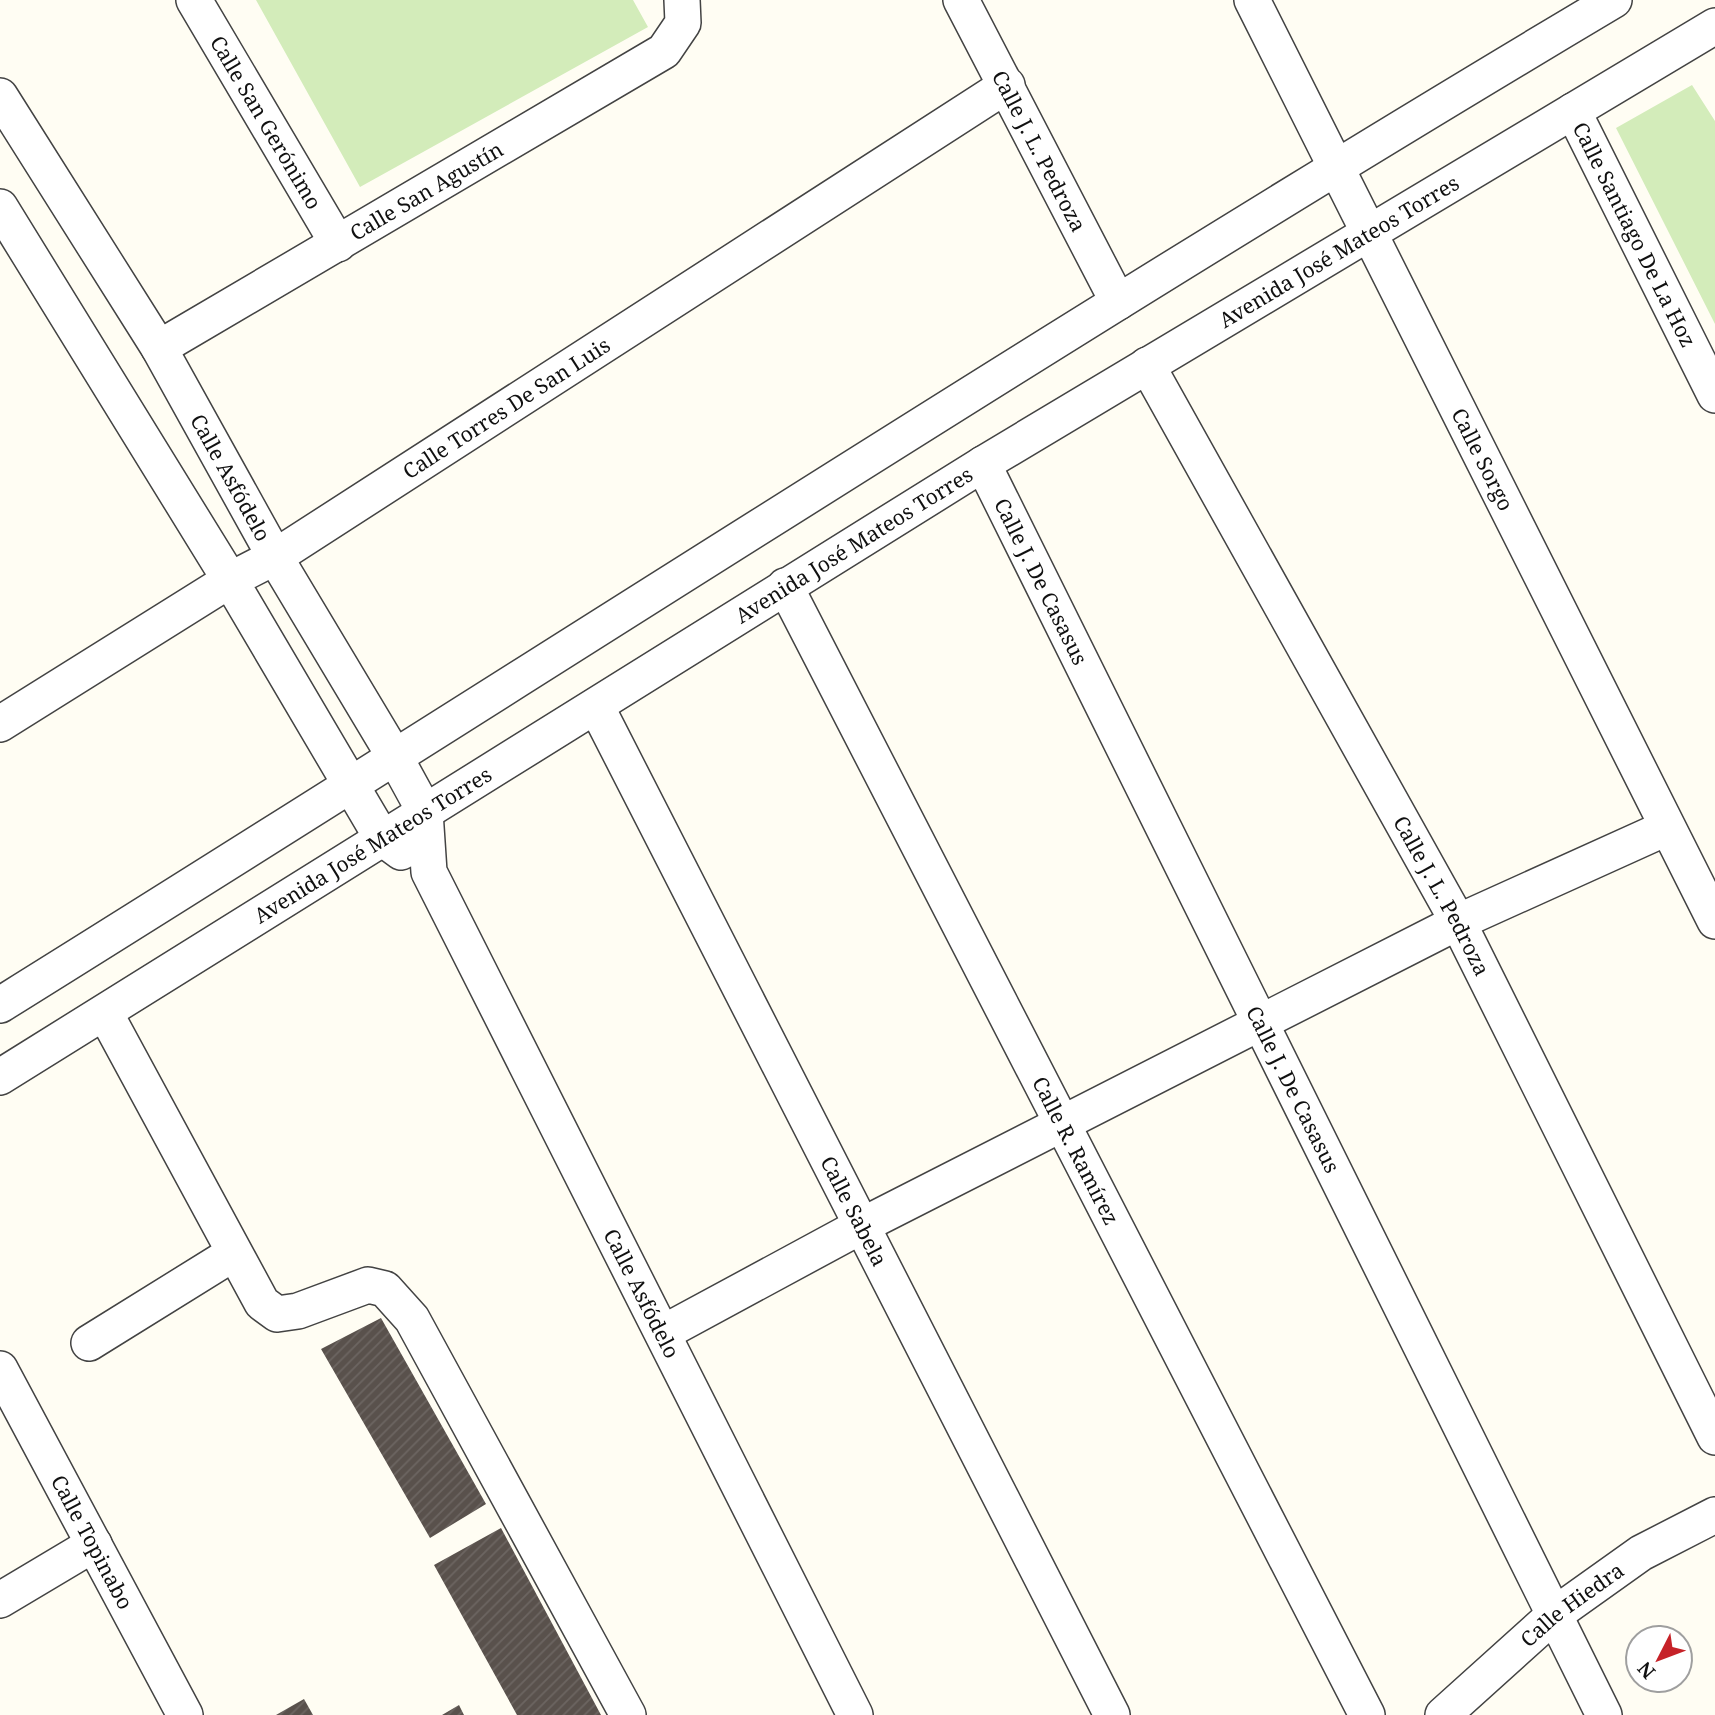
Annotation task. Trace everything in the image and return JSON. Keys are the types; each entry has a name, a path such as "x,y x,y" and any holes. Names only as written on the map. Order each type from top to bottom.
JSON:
{"street":[{"name":"Calle San Gerónimo","path":"194,0 338,244"},
{"name":"Calle J. L. Pedroza","path":"961,0 1118,302"},
{"name":"Calle Sorgo","path":"1252,0 1715,921"},
{"path":"0,1005 396,759 1336,165 1614,0"},
{"name":"Calle San Agustín","path":"159,348 664,51 682,12"},
{"name":"Avenida José Mateos Torres","path":"0,1077 983,464 1573,111 1710,40"},
{"name":"Calle Torres De San Luis","path":"0,724 230,580 275,557 1007,85"},
{"name":"Calle Asfódelo","path":"0,96 159,348 275,557 425,812 429,872 855,1715"},
{"name":"Calle Santiago De La Hoz","path":"1573,111 1715,395"},
{"name":"Calle Asfódelo","path":"0,207 230,580 382,838 429,872"},
{"name":"Calle J. L. Pedroza","path":"1147,365 1458,922 1715,1437"},
{"name":"Calle J. De Casasus","path":"983,464 1604,1715"},
{"name":"Calle R. Ramírez","path":"785,586 1367,1715"},
{"name":"Calle Sabela","path":"596,706 1112,1715"},
{"path":"663,1333 861,1226 1261,1025 1458,922 1666,828"},
{"path":"105,1013 262,1303 277,1314 298,1311 368,1284 385,1289 399,1301 412,1319 628,1715"},
{"path":"89,1343 234,1253"},
{"name":"Calle Topinabo","path":"0,1369 185,1715"},
{"name":"Calle Hiedra","path":"1443,1715 1554,1615 1641,1553 1715,1516"},
{"path":"0,1600 94,1544"}],"green space":[{"path":"256,0 633,0 648,27 360,187"},
{"path":"1692,85 1715,121 1715,324 1616,128"}],"building":[{"path":"381,1318 486,1504 430,1538 321,1349"},
{"path":"501,1528 601,1715 517,1715 434,1565"},
{"path":"304,1699 313,1715 276,1715"},
{"path":"459,1705 464,1715 442,1715"}]}
